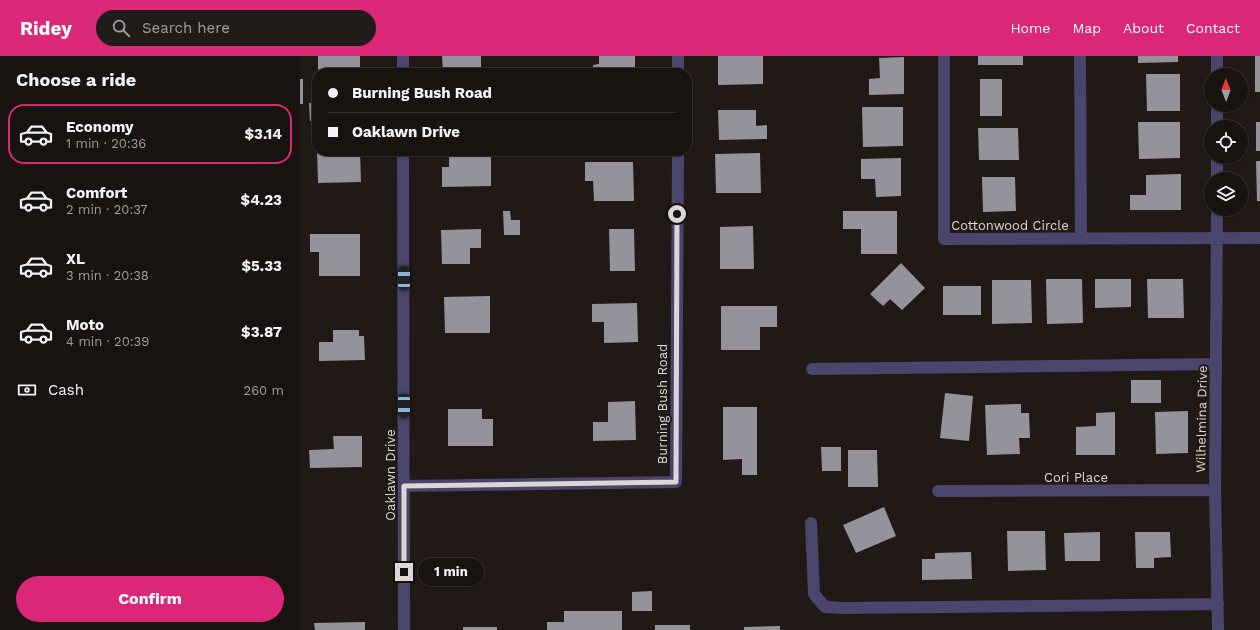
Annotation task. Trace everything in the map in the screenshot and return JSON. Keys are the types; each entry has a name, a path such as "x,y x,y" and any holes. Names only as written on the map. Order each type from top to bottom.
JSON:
{"street":[{"path":"403,56 403,68"},
{"path":"678,56 678,68"},
{"name":"Cottonwood Circle","path":"944,56 944,239 1260,238"},
{"path":"1080,56 1081,239"},
{"path":"1217,56 1217,68"},
{"name":"Oaklawn Drive","path":"403,156 404,630"},
{"name":"Burning Bush Road","path":"404,486 676,482 678,156"},
{"name":"Wilhelmina Drive","path":"1217,216 1215,490 1218,630"},
{"path":"812,369 1216,364"},
{"name":"Cori Place","path":"938,491 1215,490"},
{"path":"811,523 814,594 825,607 1218,604"}],"building":[{"path":"318,56 360,56 360,68 318,68"},
{"path":"442,56 481,56 481,68 443,68"},
{"path":"599,56 635,56 635,68 593,68 593,65 599,64"},
{"path":"718,56 763,56 763,84 718,85"},
{"path":"978,56 1023,56 1023,65 978,65"},
{"path":"1138,56 1178,56 1178,62 1138,63"},
{"path":"1255,56 1260,56 1260,92 1255,92"},
{"path":"904,57 904,94 869,95 869,79 880,78 879,58"},
{"path":"1146,74 1180,74 1180,111 1147,111"},
{"path":"300,79 303,79 303,104 300,104"},
{"path":"980,79 1002,79 1002,116 980,116"},
{"path":"309,103 312,103 312,121 310,121"},
{"path":"862,107 903,107 903,146 863,147"},
{"path":"718,110 756,110 756,126 767,125 767,139 719,140"},
{"path":"1138,122 1180,122 1180,158 1139,159"},
{"path":"1256,122 1260,122 1260,151 1256,151"},
{"path":"978,128 1018,128 1019,160 979,160"},
{"path":"760,153 761,193 716,193 715,154"},
{"path":"317,156 360,156 361,182 318,183"},
{"path":"449,156 491,156 491,186 442,187 442,167 449,167"},
{"path":"901,158 901,196 876,197 875,179 861,179 861,159"},
{"path":"1256,161 1260,161 1260,201 1257,201"},
{"path":"585,162 633,162 634,201 594,201 593,181 585,181"},
{"path":"1181,174 1181,210 1130,210 1130,195 1146,195 1146,175"},
{"path":"982,177 1015,177 1016,211 983,212"},
{"path":"503,211 510,211 511,220 520,220 520,235 504,235"},
{"path":"843,211 897,211 897,254 861,254 861,229 843,229"},
{"path":"753,226 754,269 720,269 720,227"},
{"path":"481,229 481,248 470,248 470,264 442,264 441,230"},
{"path":"609,229 634,229 635,271 610,271"},
{"path":"310,234 360,234 360,276 319,276 319,252 310,252"},
{"path":"901,263 925,288 902,310 890,299 883,306 870,294"},
{"path":"1046,279 1082,279 1083,323 1047,324"},
{"path":"1095,279 1131,279 1131,307 1095,308"},
{"path":"1147,279 1183,279 1184,318 1148,318"},
{"path":"992,280 1031,280 1032,323 992,324"},
{"path":"943,286 981,286 981,315 943,315"},
{"path":"490,296 490,333 445,333 444,297"},
{"path":"637,303 638,342 604,343 604,322 592,322 592,304"},
{"path":"721,306 777,306 777,327 760,327 760,350 721,350"},
{"path":"333,330 359,330 359,336 364,336 365,360 319,361 319,342 333,342"},
{"path":"1131,380 1161,380 1161,403 1131,403"},
{"path":"945,393 973,396 969,441 940,438"},
{"path":"635,401 636,440 593,441 593,422 608,422 608,402"},
{"path":"1021,404 1021,413 1029,413 1030,438 1019,438 1020,454 987,455 985,405"},
{"path":"723,407 757,407 757,475 742,475 742,459 723,460"},
{"path":"448,409 482,409 482,419 493,419 493,446 448,446"},
{"path":"1188,411 1188,453 1156,454 1155,412"},
{"path":"1115,412 1115,455 1076,455 1076,427 1096,426 1096,413"},
{"path":"333,436 362,436 362,467 310,468 309,450 334,449"},
{"path":"821,447 841,447 841,471 822,471"},
{"path":"848,450 877,450 878,487 848,487"},
{"path":"884,507 896,536 856,553 843,525"},
{"path":"1007,531 1045,531 1046,570 1008,571"},
{"path":"1100,532 1100,561 1065,561 1064,533"},
{"path":"1135,532 1170,532 1171,557 1154,558 1154,568 1136,568"},
{"path":"971,552 972,579 922,580 922,559 935,559 935,553"},
{"path":"652,591 652,611 632,611 632,592"},
{"path":"564,611 622,611 622,630 547,630 547,622 564,622"},
{"path":"365,622 365,630 315,630 314,623"},
{"path":"655,625 690,625 690,630 655,630"},
{"path":"780,626 780,630 744,630 744,627"},
{"path":"463,627 497,627 497,630 463,630"}],"route":[{"path":"404,572 404,486 676,482 677,214"}]}
